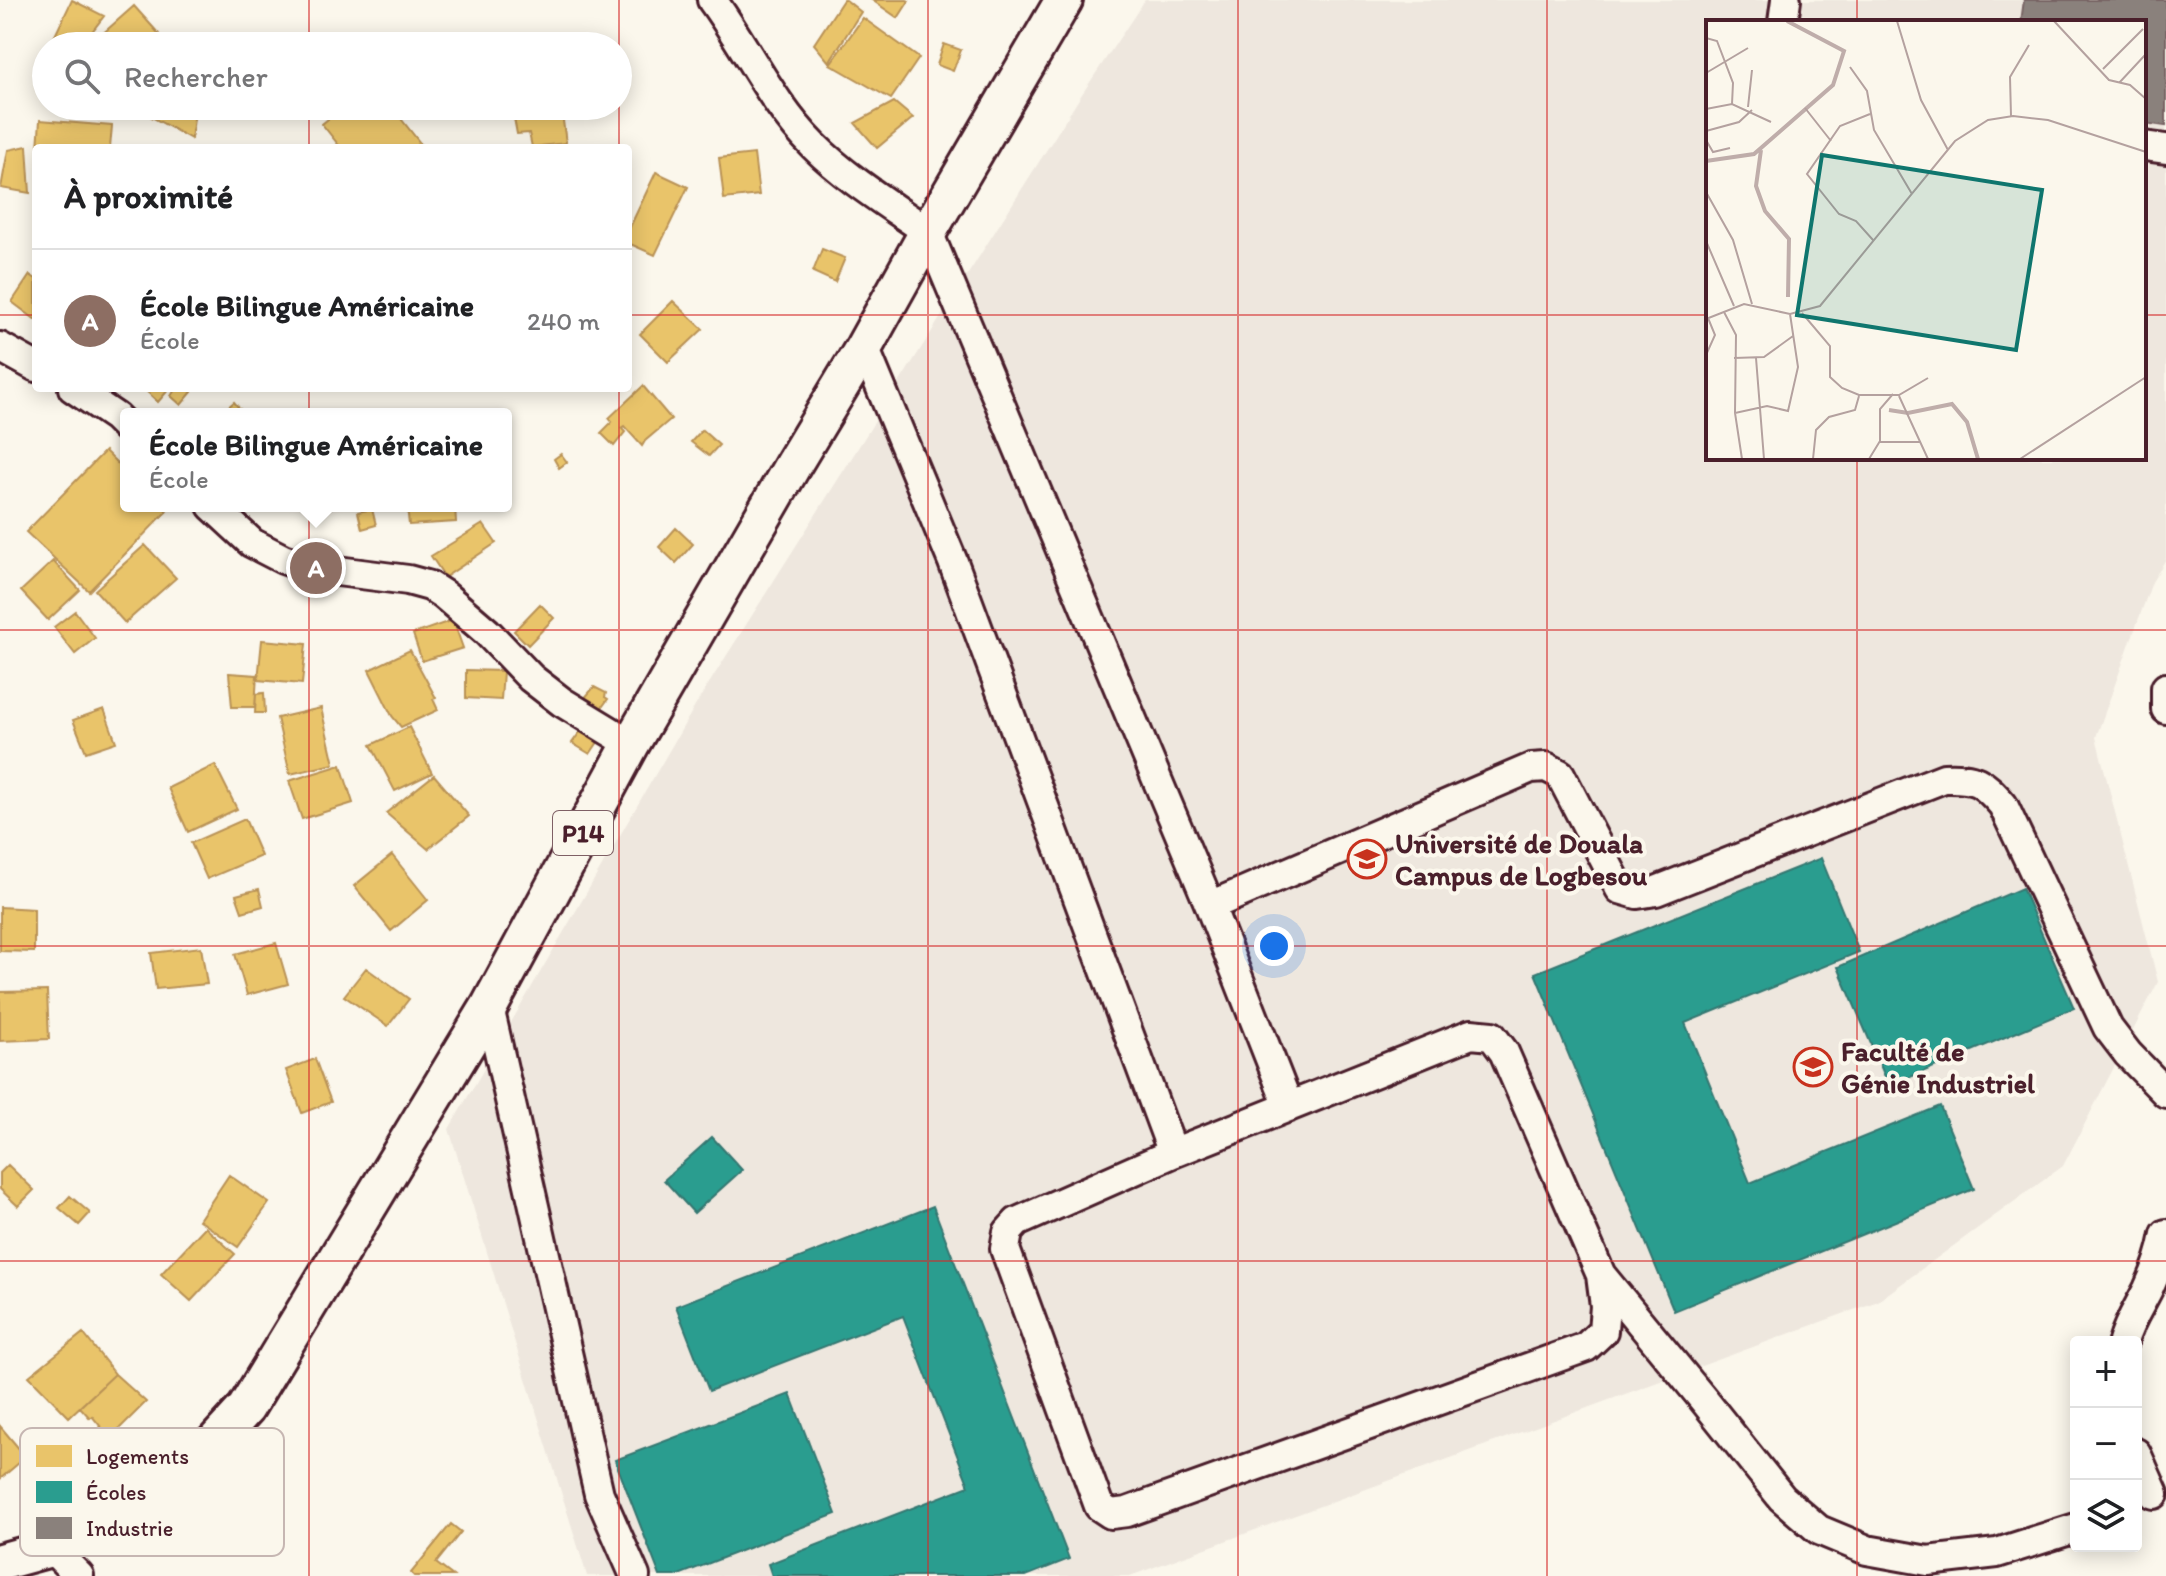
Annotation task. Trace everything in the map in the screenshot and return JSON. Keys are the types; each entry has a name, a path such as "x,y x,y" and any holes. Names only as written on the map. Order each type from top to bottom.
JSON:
{"main road":[{"name":"P14","path":"228,1428 246,1408 489,1007 631,744 1064,0"},
{"name":"P14","path":"0,1562 22,1556"}],"street":[{"path":"712,0 763,79 815,147 928,232 1210,906 1289,1107"},
{"path":"1783,20 1786,0"},
{"path":"2146,146 2166,149"},
{"path":"0,347 32,365"},
{"path":"864,347 953,562 1173,1153"},
{"path":"79,392 120,422"},
{"path":"218,512 252,543 283,559 306,567 408,580 430,586 487,632 531,678 562,702 631,744"},
{"path":"2166,688 2166,709"},
{"path":"1210,906 1531,768 1546,767 1560,774 1620,889 1637,894 1656,891 1944,778 1969,777 1986,786 2003,805 2108,1028 2166,1093"},
{"path":"489,1007 599,1494 635,1576"},
{"path":"1601,1275 1605,1306 1603,1331 1586,1347 1127,1512 1111,1514 1099,1506 1005,1249 1008,1232 1017,1222 1173,1153 1471,1034 1492,1036 1504,1052 1601,1275 1782,1498 1819,1530 1867,1550 1928,1561 1997,1553 2070,1530"},
{"path":"2125,1336 2149,1286 2166,1234"},
{"path":"2142,1468 2152,1494"},
{"path":"59,1556 79,1576"}],"shaded area":[{"name":"Université de Douala Campus de Logbesou","path":"1145,0 2166,0 2166,559 2152,582 2096,737 2158,982 2063,1166 1878,1301 1130,1576 587,1576 449,1129 701,696 1082,94"}],"building: Logements":[{"path":"72,0 104,16 92,32 57,32"},
{"path":"843,0 861,12 829,62 814,44"},
{"path":"872,0 907,0 909,1 898,18"},
{"path":"134,6 157,32 105,32"},
{"path":"863,18 919,58 891,99 830,64"},
{"path":"944,44 961,50 953,71 937,65"},
{"path":"894,102 913,118 877,148 855,123"},
{"path":"40,120 112,126 110,144 38,144"},
{"path":"157,120 194,120 191,139"},
{"path":"327,120 402,120 420,143 338,144 322,124"},
{"path":"514,120 563,120 566,143 531,144 529,133 517,134"},
{"path":"27,146 30,193 1,188 8,150"},
{"path":"754,154 759,195 724,199 719,158"},
{"path":"656,172 688,187 655,255 632,245 632,223"},
{"path":"822,249 845,258 835,282 813,272"},
{"path":"30,275 32,276 32,317 12,302"},
{"path":"673,301 703,329 668,362 640,334"},
{"path":"643,386 671,419 642,446 624,426 621,428 625,432 614,446 601,433 612,422 609,418"},
{"path":"147,392 167,392 158,402"},
{"path":"174,392 192,392 181,405 171,396"},
{"path":"702,430 719,445 709,456 691,442"},
{"path":"105,451 120,466 120,512 166,512 89,591 26,532"},
{"path":"561,454 567,462 559,468 554,459"},
{"path":"358,512 373,512 376,525 362,529"},
{"path":"408,512 455,512 456,522 409,525"},
{"path":"483,524 496,543 445,577 431,556"},
{"path":"676,528 693,544 676,563 659,547"},
{"path":"145,545 176,578 125,623 95,590"},
{"path":"53,561 80,590 48,620 21,591"},
{"path":"540,604 554,618 528,645 514,631"},
{"path":"75,611 95,638 75,654 54,627"},
{"path":"453,620 463,648 422,661 413,634"},
{"path":"262,640 306,644 302,684 258,680"},
{"path":"410,650 436,698 433,699 438,710 401,727 392,716 369,670"},
{"path":"466,670 503,671 501,700 466,698"},
{"path":"229,673 257,675 255,707 232,707"},
{"path":"594,687 606,693 608,699 600,710 583,700"},
{"path":"264,693 265,713 255,713 256,694"},
{"path":"321,708 334,764 290,774 277,718"},
{"path":"104,709 116,742 86,752 73,720"},
{"path":"585,725 602,736 590,754 572,743"},
{"path":"409,727 432,773 395,791 371,745"},
{"path":"215,765 237,809 188,832 168,788"},
{"path":"341,765 353,803 302,819 289,781"},
{"path":"434,775 469,816 428,849 386,813"},
{"path":"245,819 261,856 207,879 191,843"},
{"path":"392,855 428,900 391,931 354,886"},
{"path":"259,889 263,906 242,912 236,895"},
{"path":"0,907 34,909 34,952 0,951"},
{"path":"276,943 288,984 247,995 235,954"},
{"path":"201,947 207,984 156,989 151,953"},
{"path":"366,968 409,999 388,1026 344,996"},
{"path":"47,991 49,1039 0,1041 0,992"},
{"path":"315,1059 331,1102 302,1113 286,1070"},
{"path":"8,1165 34,1190 18,1206 0,1189 0,1173"},
{"path":"229,1175 269,1203 238,1247 199,1220"},
{"path":"70,1196 90,1213 79,1225 59,1208"},
{"path":"205,1227 235,1254 191,1301 161,1274"},
{"path":"83,1333 115,1374 69,1417 29,1376"},
{"path":"115,1374 146,1402 120,1428 102,1428 80,1407"},
{"path":"0,1426 20,1450 20,1462 0,1479"},
{"path":"451,1524 461,1532 436,1563 453,1576 414,1576 411,1573"}],"building: Écoles":[{"path":"1821,858 1859,952 1685,1023 1750,1183 1940,1106 1974,1189 1674,1311 1535,973"},
{"path":"2022,888 2074,1008 1889,1086 1838,967"},
{"path":"712,1137 742,1170 694,1213 664,1180"},
{"path":"933,1206 1069,1559 1026,1576 772,1576 768,1564 969,1486 903,1316 709,1391 676,1306"},
{"path":"790,1394 836,1514 676,1576 660,1576 615,1460"}],"building: Industrie":[{"path":"2024,0 2166,0 2166,126 2146,123 2146,20 2021,20"}],"place":[{"name":"École Bilingue Américaine","path":"316,568"},
{"name":"Université de Douala Campus de Logbesou","path":"1367,859"},
{"name":"Faculté de Génie Industriel","path":"1813,1067"}]}
